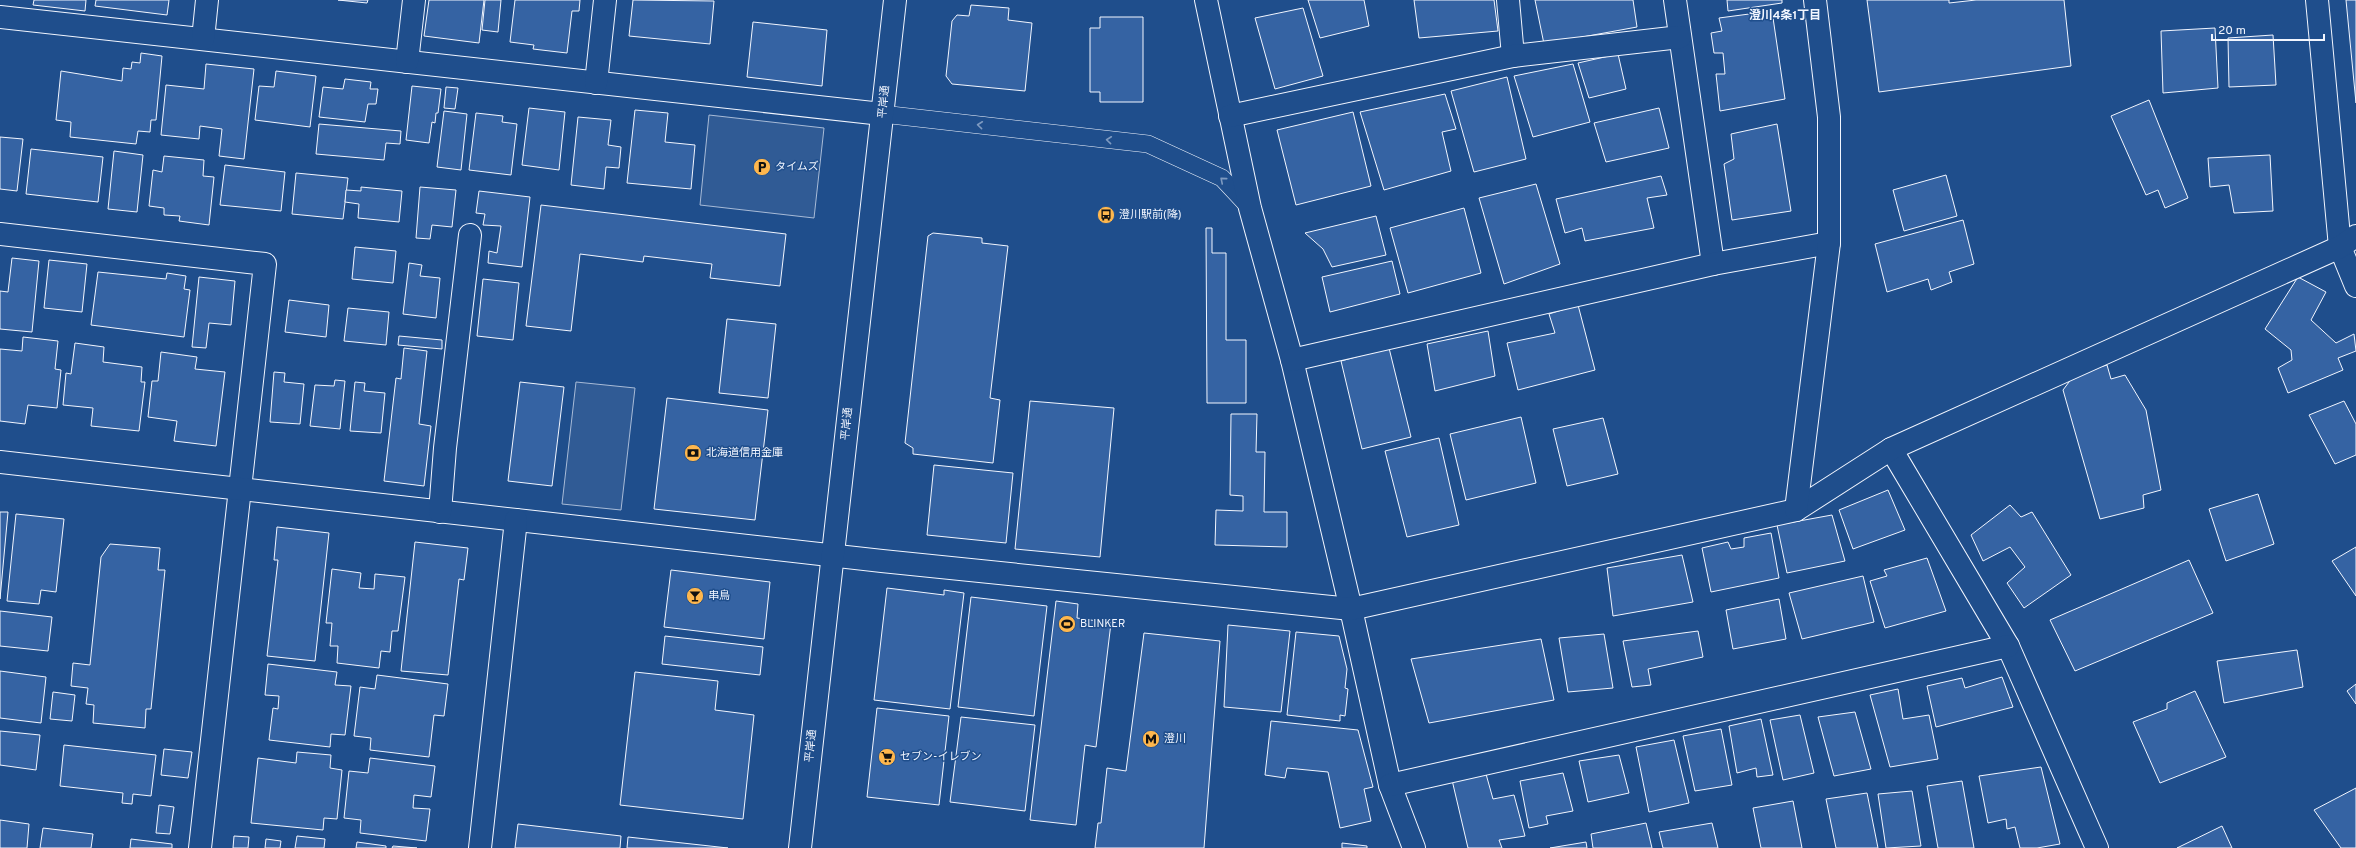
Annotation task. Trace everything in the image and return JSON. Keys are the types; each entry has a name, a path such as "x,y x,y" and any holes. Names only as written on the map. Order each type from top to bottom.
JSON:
{"street":[{"path":"203,39 207,0"},
{"path":"407,62 414,0"},
{"path":"596,83 605,0"},
{"name":"平岸通","path":"800,848 895,0"},
{"path":"1206,0 1250,208 1292,360 1351,609 1390,784 1414,848"},
{"path":"1508,0 1513,56"},
{"path":"1675,0 1713,264"},
{"path":"1796,510 1829,243 1829,117 1815,0"},
{"path":"2317,0 2348,242 2356,286"},
{"path":"0,17 882,114"},
{"path":"1230,116 1513,56 1680,37"},
{"path":"0,234 265,264 200,848"},
{"path":"440,512 445,448 470,235"},
{"path":"0,462 833,555 1351,609 1796,510 1891,449 2348,242"},
{"path":"1292,360 1713,264 1829,243"},
{"path":"1891,449 2008,646 2097,848"},
{"path":"480,848 516,520"},
{"path":"1390,784 2008,646"}],"lane":[{"path":"882,114 1148,144 1222,178 1250,208"}],"shaded area":[{"name":"タイムズ","path":"709,115 824,128 814,218 700,205"},
{"path":"576,382 635,388 621,510 562,504"}],"building":[{"path":"34,0 86,0 85,11 33,5"},
{"path":"96,0 169,0 167,15 95,6"},
{"path":"338,0 368,0 367,3"},
{"path":"429,0 484,0 479,43 424,36"},
{"path":"485,0 501,0 498,32 482,30"},
{"path":"515,0 580,0 579,11 572,11 567,53 533,49 534,45 510,42"},
{"path":"633,0 714,1 710,44 629,36"},
{"path":"1308,0 1364,0 1369,26 1320,38"},
{"path":"1414,0 1494,0 1498,31 1419,38"},
{"path":"1535,0 1633,0 1637,27 1544,44"},
{"path":"1727,0 1782,0 1782,3 1728,11"},
{"path":"1867,0 1949,0 1949,3 1976,0 2064,0 2071,66 1879,92"},
{"path":"2346,0 2356,0 2356,103"},
{"path":"971,5 1009,8 1008,20 1032,23 1025,91 952,84 946,76 952,21 957,15 969,16"},
{"path":"1303,8 1323,76 1275,89 1255,18"},
{"path":"1772,11 1785,99 1720,111 1716,74 1725,74 1723,53 1714,53 1711,33 1722,31 1719,18"},
{"path":"1100,17 1143,17 1143,102 1100,102 1100,92 1090,92 1090,28 1100,28"},
{"path":"753,22 827,30 822,86 747,77"},
{"path":"2215,28 2218,88 2163,93 2161,31"},
{"path":"2273,35 2276,85 2229,87 2228,38"},
{"path":"141,53 162,56 156,120 151,120 150,132 138,131 136,144 70,137 71,122 56,120 61,71 122,81 123,68 131,69 132,62 140,63"},
{"path":"1618,54 1626,89 1589,98 1578,63"},
{"path":"206,64 254,69 244,159 219,156 222,129 200,126 199,139 161,135 166,85 204,89"},
{"path":"1573,64 1590,122 1533,137 1514,76"},
{"path":"276,71 316,76 310,127 255,120 259,86 274,87"},
{"path":"1507,77 1526,159 1474,172 1451,91"},
{"path":"345,79 371,82 370,89 378,89 376,104 368,104 365,122 319,117 323,87 343,89"},
{"path":"412,86 441,89 438,113 436,113 435,123 432,122 429,143 406,140"},
{"path":"446,87 458,88 455,109 444,108"},
{"path":"1445,94 1456,129 1442,132 1451,171 1384,190 1360,112"},
{"path":"2149,100 2188,198 2165,208 2158,190 2146,195 2111,116"},
{"path":"529,108 565,112 559,170 522,165"},
{"path":"1659,108 1669,148 1606,162 1594,123"},
{"path":"635,110 668,113 665,142 695,145 691,189 627,183"},
{"path":"444,111 467,114 461,170 437,167"},
{"path":"1353,112 1371,186 1296,205 1277,130"},
{"path":"476,113 503,116 502,122 517,124 511,175 469,170"},
{"path":"578,117 611,120 608,145 621,147 619,168 606,167 604,189 571,185"},
{"path":"319,124 401,131 400,144 386,143 384,160 316,154"},
{"path":"1777,124 1791,211 1732,220 1724,164 1734,159 1731,134"},
{"path":"0,137 23,139 17,191 0,189"},
{"path":"31,149 103,157 98,202 26,194"},
{"path":"114,151 143,155 137,212 108,209"},
{"path":"2270,155 2273,211 2234,213 2229,185 2210,187 2208,158"},
{"path":"164,156 204,160 203,176 214,177 209,225 179,221 180,216 164,215 164,208 149,206 153,170 162,172"},
{"path":"225,165 285,172 281,211 220,205"},
{"path":"296,173 348,178 343,219 292,214"},
{"path":"1946,175 1957,216 1904,231 1893,190"},
{"path":"1661,176 1667,195 1647,198 1654,228 1585,241 1582,228 1565,233 1556,199"},
{"path":"1536,184 1560,264 1504,284 1479,198"},
{"path":"361,187 402,191 399,222 358,218 359,204 345,202 346,190 361,191"},
{"path":"420,187 456,190 452,227 432,225 430,239 416,238"},
{"path":"479,191 530,197 522,267 488,263 489,251 497,253 501,226 483,225 485,214 476,213"},
{"path":"541,205 786,234 780,286 710,278 712,264 644,256 643,262 580,254 571,331 526,326"},
{"path":"1464,208 1481,273 1408,293 1390,228"},
{"path":"1376,216 1386,255 1332,267 1323,249 1305,233"},
{"path":"1963,220 1974,264 1949,272 1952,282 1931,290 1928,279 1887,292 1875,244"},
{"path":"1206,228 1212,228 1212,253 1226,253 1226,340 1246,340 1246,403 1207,403"},
{"path":"933,233 982,238 982,243 1008,246 990,398 1000,400 993,463 913,454 913,448 905,443 928,236"},
{"path":"355,247 396,251 393,283 352,279"},
{"path":"12,258 39,261 32,332 0,329 0,291 8,292"},
{"path":"49,260 87,264 82,312 44,308"},
{"path":"1392,261 1400,294 1330,312 1322,277"},
{"path":"409,263 422,265 420,276 440,278 436,318 403,314"},
{"path":"98,272 166,279 167,273 186,276 184,289 190,290 184,337 91,325"},
{"path":"199,277 235,281 231,325 209,323 206,348 192,347"},
{"path":"2298,277 2326,292 2311,320 2336,343 2354,334 2356,351 2338,358 2343,370 2288,393 2278,368 2292,360 2291,350 2265,329"},
{"path":"483,279 519,283 513,340 477,336"},
{"path":"289,300 329,305 326,337 285,332"},
{"path":"1578,305 1595,370 1518,390 1507,343 1555,333 1549,314"},
{"path":"348,308 389,312 386,345 344,341"},
{"path":"727,319 776,324 768,398 719,393"},
{"path":"1488,331 1495,376 1435,391 1427,344"},
{"path":"399,336 442,340 442,349 398,345"},
{"path":"23,337 58,341 55,369 61,370 57,408 28,405 25,424 0,421 0,349 22,351"},
{"path":"75,343 104,347 103,362 142,367 141,382 145,382 139,431 91,426 93,408 63,405 66,373 71,374"},
{"path":"404,348 427,351 419,424 431,426 424,486 384,481 396,378 401,379"},
{"path":"1389,348 1411,437 1362,449 1341,361"},
{"path":"161,352 197,357 195,369 225,372 216,446 174,441 177,421 148,417 152,381 158,381"},
{"path":"2107,365 2111,379 2125,375 2146,410 2161,490 2143,495 2144,508 2100,519 2063,390 2075,374"},
{"path":"274,372 285,373 284,382 304,384 300,424 270,422"},
{"path":"335,380 345,381 340,429 310,426 315,385 334,386"},
{"path":"355,382 365,383 364,391 385,393 381,433 350,431"},
{"path":"520,382 564,387 552,486 508,481"},
{"path":"667,398 768,410 755,520 654,509"},
{"path":"1030,401 1114,408 1100,557 1015,549"},
{"path":"2344,401 2356,424 2356,455 2335,464 2309,415"},
{"path":"1231,414 1257,414 1256,452 1265,452 1264,512 1287,512 1287,547 1215,545 1216,510 1243,511 1243,496 1230,495"},
{"path":"1521,417 1536,483 1466,500 1450,434"},
{"path":"1603,418 1618,474 1567,486 1553,429"},
{"path":"1439,438 1459,525 1407,537 1385,451"},
{"path":"934,465 1013,473 1006,543 927,535"},
{"path":"1888,490 1905,530 1853,549 1839,510"},
{"path":"2258,494 2274,544 2226,561 2209,509"},
{"path":"2010,505 2021,517 2032,512 2071,575 2024,608 2007,583 2025,567 2010,547 1983,561 1971,535"},
{"path":"0,512 8,512 0,599"},
{"path":"16,514 64,519 56,592 41,590 39,604 7,601"},
{"path":"1832,515 1845,561 1787,573 1777,525"},
{"path":"277,527 329,533 315,661 267,656 278,560 274,560"},
{"path":"1771,533 1779,578 1711,592 1702,548 1728,542 1731,549 1744,547 1744,538"},
{"path":"415,542 468,548 464,580 459,579 448,675 401,671"},
{"path":"110,544 160,548 158,570 165,570 151,709 146,709 145,728 93,723 94,705 86,704 88,688 71,686 73,663 90,665 101,557"},
{"path":"2356,547 2356,596 2332,561"},
{"path":"1682,555 1693,602 1613,616 1607,568"},
{"path":"1927,558 1946,611 1885,628 1870,581 1887,576 1884,570"},
{"path":"2189,560 2213,613 2075,671 2050,620"},
{"path":"332,569 361,573 359,588 374,589 375,574 405,577 398,631 392,631 390,652 381,651 379,668 337,663 338,646 330,646 332,623 326,623"},
{"path":"671,570 770,582 764,639 664,627"},
{"path":"1863,576 1874,622 1802,639 1789,593"},
{"path":"887,588 944,595 944,590 964,593 950,709 874,700"},
{"path":"971,597 1047,606 1034,716 958,707"},
{"path":"1779,599 1786,639 1733,649 1726,610"},
{"path":"1056,601 1078,604 1077,618 1111,623 1096,747 1085,745 1076,825 1030,820"},
{"path":"0,611 52,617 48,651 0,646"},
{"path":"1228,625 1290,631 1281,712 1224,707"},
{"path":"1698,631 1703,657 1648,669 1651,685 1632,687 1623,641"},
{"path":"1296,632 1339,636 1347,669 1345,688 1348,689 1345,716 1340,715 1340,721 1287,715"},
{"path":"1144,633 1220,641 1204,848 1095,848 1098,823 1101,823 1107,768 1126,771"},
{"path":"1604,634 1613,688 1568,692 1559,638"},
{"path":"665,636 763,647 760,675 662,664"},
{"path":"1541,639 1554,700 1429,723 1411,659"},
{"path":"2297,650 2303,687 2224,703 2217,661"},
{"path":"268,664 337,672 335,685 351,686 345,735 331,734 330,747 269,740 273,708 278,709 279,696 265,695"},
{"path":"0,671 46,677 41,723 0,718"},
{"path":"635,672 718,681 715,710 754,715 743,819 620,805"},
{"path":"377,675 448,684 444,716 434,715 429,757 370,750 371,738 354,736 360,687 375,689"},
{"path":"2002,677 2013,707 1936,727 1927,686 1962,678 1965,688"},
{"path":"2356,684 2356,704 2347,691"},
{"path":"1898,689 1903,719 1929,715 1938,759 1890,767 1870,695"},
{"path":"2195,691 2226,757 2160,783 2133,722 2167,709 2167,703"},
{"path":"53,692 75,695 72,721 50,719"},
{"path":"877,708 949,716 939,805 867,797"},
{"path":"1855,712 1871,769 1834,776 1818,717"},
{"path":"1800,715 1814,773 1783,780 1770,720"},
{"path":"961,717 1035,725 1025,811 950,802"},
{"path":"1761,719 1773,775 1757,777 1756,768 1737,773 1729,726"},
{"path":"1271,721 1358,730 1373,787 1364,789 1371,821 1340,828 1328,772 1287,768 1285,778 1265,775"},
{"path":"1721,729 1732,785 1695,791 1683,736"},
{"path":"0,731 40,735 36,770 0,765"},
{"path":"1674,740 1689,803 1649,812 1636,747"},
{"path":"64,745 156,755 151,796 133,794 132,804 122,803 123,793 60,786"},
{"path":"164,749 192,752 188,778 161,775"},
{"path":"297,752 331,755 330,768 342,770 337,819 324,818 323,830 251,823 258,758 296,763"},
{"path":"1619,755 1629,793 1588,802 1579,761"},
{"path":"370,758 435,766 431,797 414,795 413,808 430,809 426,841 360,833 361,820 344,818 349,771 368,773"},
{"path":"2041,767 2060,844 2037,848 2020,848 2015,827 2007,829 2006,819 1988,823 1979,776"},
{"path":"1563,773 1573,811 1546,816 1548,824 1529,828 1520,781"},
{"path":"1486,774 1493,799 1514,795 1525,836 1499,840 1502,848 1468,848 1452,780"},
{"path":"1962,781 1974,848 1938,848 1927,786"},
{"path":"2356,788 2356,848 2341,848 2314,810"},
{"path":"1912,791 1921,846 1886,848 1878,794"},
{"path":"1867,793 1878,848 1836,848 1826,799"},
{"path":"1793,801 1802,848 1761,848 1753,808"},
{"path":"159,805 174,807 170,834 156,833"},
{"path":"0,820 29,824 27,848 0,848"},
{"path":"1646,823 1652,848 1593,848 1591,834"},
{"path":"1712,823 1718,848 1663,848 1659,832"},
{"path":"518,824 621,836 620,848 515,848"},
{"path":"2222,826 2232,848 2177,848"},
{"path":"43,828 93,834 91,848 40,848"},
{"path":"234,836 249,837 248,848 233,848"},
{"path":"297,836 325,839 324,848 295,848"},
{"path":"628,837 728,848 627,848"},
{"path":"131,839 172,844 172,848 130,848"},
{"path":"266,839 281,841 280,848 265,848"},
{"path":"357,842 386,846 386,848 356,848"},
{"path":"1586,842 1587,848 1550,848"},
{"path":"1342,843 1367,846 1367,848 1342,848"},
{"path":"393,846 417,848 392,848"}],"place":[{"name":"タイムズ","path":"762,167"},
{"name":"澄川駅前(降)","path":"1106,215"},
{"name":"北海道信用金庫","path":"693,453"},
{"name":"串鳥","path":"695,596"},
{"name":"BLINKER","path":"1067,624"},
{"name":"澄川","path":"1151,739"},
{"name":"セブン-イレブン","path":"887,757"}],"district":[{"name":"澄川4条1丁目","path":"1785,16"}]}
